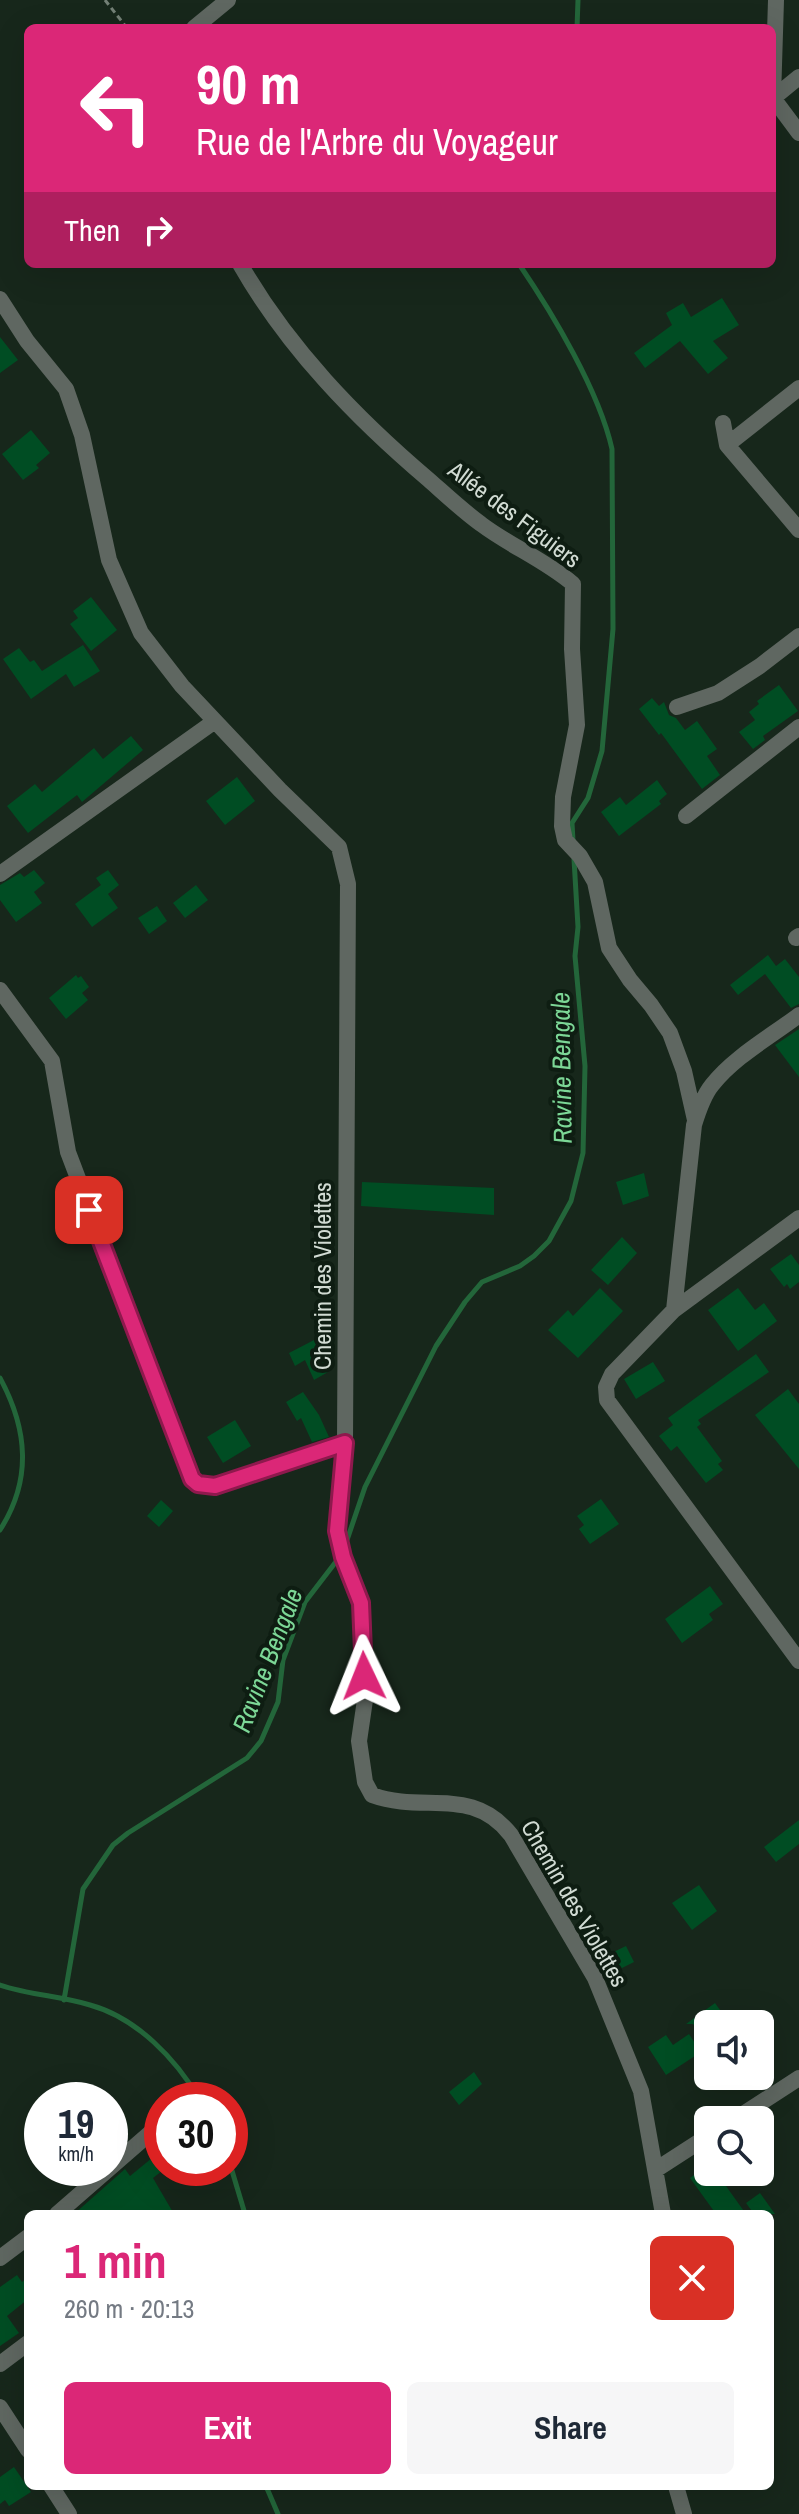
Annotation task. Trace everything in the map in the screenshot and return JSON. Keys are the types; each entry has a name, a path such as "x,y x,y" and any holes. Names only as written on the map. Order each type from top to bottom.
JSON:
{"street":[{"path":"199,24 228,0"},
{"path":"775,24 776,0"},
{"path":"776,96 799,77"},
{"path":"776,102 799,133"},
{"name":"Allée des Figuiers","path":"243,268 275,318 352,411 477,522 510,546 553,566 573,584 572,649 577,725 563,797 565,840 580,856 595,882 609,948 670,1033 684,1071 695,1120"},
{"name":"Chemin des Violettes","path":"0,299 27,341 66,389 82,435 109,560 141,633 182,686 280,790 339,847 348,884 345,1443 337,1531 361,1603 365,1700 359,1741 365,1782 372,1795 387,1801 475,1806 501,1821 511,1835 595,1978 641,2091 662,2210"},
{"path":"727,445 799,388"},
{"path":"723,423 727,445 799,530"},
{"path":"677,707 718,693 799,636"},
{"path":"0,874 215,721"},
{"path":"686,816 799,727"},
{"path":"0,990 52,1061 68,1152 192,1479 198,1484 215,1486 345,1443"},
{"path":"674,1310 695,1120 710,1087 731,1066 799,1015"},
{"path":"799,1218 674,1310 612,1374 606,1387 607,1400 799,1661"},
{"path":"756,2106 799,2078"},
{"path":"62,2210 144,2138"},
{"path":"657,2169 694,2145"},
{"path":"0,2258 24,2240"},
{"path":"0,2364 24,2346"},
{"path":"0,2407 24,2444"},
{"path":"54,2490 69,2514"},
{"path":"677,2490 684,2514"}],"path":[{"path":"105,0 124,24"}],"building":[{"path":"722,298 739,325 713,341 728,358 708,374 680,341 645,368 634,353 672,325 666,313 683,303 691,317"},
{"path":"0,337 18,360 0,373"},
{"path":"31,430 50,453 36,465 39,468 23,480 2,454"},
{"path":"91,597 117,630 91,651 70,624 78,618 73,611"},
{"path":"83,645 100,671 74,687 66,674 31,699 3,659 19,648 42,671"},
{"path":"779,685 798,711 763,736 765,740 753,749 739,732 755,720 749,712 759,704 757,701"},
{"path":"652,698 659,706 664,702 669,715 676,718 685,730 697,721 717,749 707,756 720,775 702,789 661,733 659,735 639,709"},
{"path":"131,736 143,750 82,802 77,795 28,833 7,806 35,784 42,792 94,748 103,759"},
{"path":"237,777 255,801 225,825 206,801"},
{"path":"657,780 667,794 659,801 661,804 619,836 601,812 620,797 626,805"},
{"path":"34,870 45,883 34,892 42,903 16,922 0,900 0,885 20,873 24,877"},
{"path":"108,870 119,885 108,894 118,908 92,927 75,904 101,885 96,878"},
{"path":"196,885 208,900 185,918 173,903"},
{"path":"157,906 167,921 149,934 138,918"},
{"path":"768,955 776,966 785,959 799,977 799,1004 791,1008 765,974 738,995 730,985"},
{"path":"76,975 78,978 81,976 89,987 82,993 88,1000 66,1019 49,998"},
{"path":"799,1029 799,1077 775,1045"},
{"path":"644,1173 649,1196 623,1205 616,1182"},
{"path":"362,1182 494,1188 494,1215 361,1206"},
{"path":"622,1237 637,1253 608,1285 591,1270"},
{"path":"791,1254 799,1265 799,1282 790,1289 787,1284 784,1287 770,1269"},
{"path":"600,1288 623,1311 578,1358 548,1330 568,1310 573,1316"},
{"path":"738,1288 755,1310 764,1303 777,1321 738,1351 708,1310"},
{"path":"314,1340 328,1372 314,1380 305,1360 295,1366 289,1353"},
{"path":"756,1354 769,1372 698,1420 701,1424 697,1427 722,1461 718,1464 723,1470 706,1483 677,1446 671,1451 659,1436 673,1425 668,1418"},
{"path":"653,1362 665,1381 636,1399 624,1379"},
{"path":"788,1389 799,1404 799,1469 755,1415"},
{"path":"303,1392 329,1437 312,1442 301,1418 297,1421 286,1402"},
{"path":"235,1420 251,1446 223,1463 207,1437"},
{"path":"601,1499 619,1524 590,1544 579,1529 584,1525 577,1516"},
{"path":"161,1500 173,1511 159,1527 147,1516"},
{"path":"710,1586 723,1604 709,1614 713,1620 682,1643 665,1619"},
{"path":"799,1820 799,1844 776,1862 764,1847"},
{"path":"699,1885 717,1911 692,1930 672,1903"},
{"path":"626,1946 634,1962 612,1973 605,1956"},
{"path":"715,2003 720,2010 705,2010"},
{"path":"689,2034 694,2042 694,2057 666,2075 648,2047 666,2035 673,2045"},
{"path":"474,2072 482,2084 459,2105 449,2092"},
{"path":"144,2165 144,2186 158,2186 172,2210 79,2210 106,2186 128,2186 128,2173 130,2176"},
{"path":"696,2186 726,2186 743,2210 713,2210"},
{"path":"760,2193 772,2210 751,2210 746,2203"},
{"path":"17,2275 22,2282 24,2280 24,2302 7,2316 19,2333 0,2346 0,2287"},
{"path":"14,2467 24,2482 24,2490 31,2492 9,2506 5,2500 0,2504 0,2477"}],"waterway":[{"name":"Ravine Bengale","path":"577,24 578,0"},
{"name":"Ravine Bengale","path":"522,268 586,378 612,449 613,629 602,751 588,798 572,823 573,841"},
{"name":"Ravine Bengale","path":"346,1543 365,1487 436,1346 482,1282 520,1266 549,1241 571,1201 583,1153 585,1066 575,956 578,927 574,859"},
{"path":"0,1378 16,1417 22,1455 17,1492 0,1530"},
{"name":"Ravine Bengale","path":"64,2000 83,1889 113,1845 247,1758 261,1741 278,1702 283,1660 305,1602 338,1559"},
{"path":"0,1985 68,1999 107,2011 154,2042 188,2082"},
{"path":"237,2186 244,2210"},
{"path":"268,2490 278,2514"}],"route":[{"path":"89,1210 192,1479 207,1487 215,1486 345,1443 337,1531 343,1557 361,1603 364,1676"}]}
